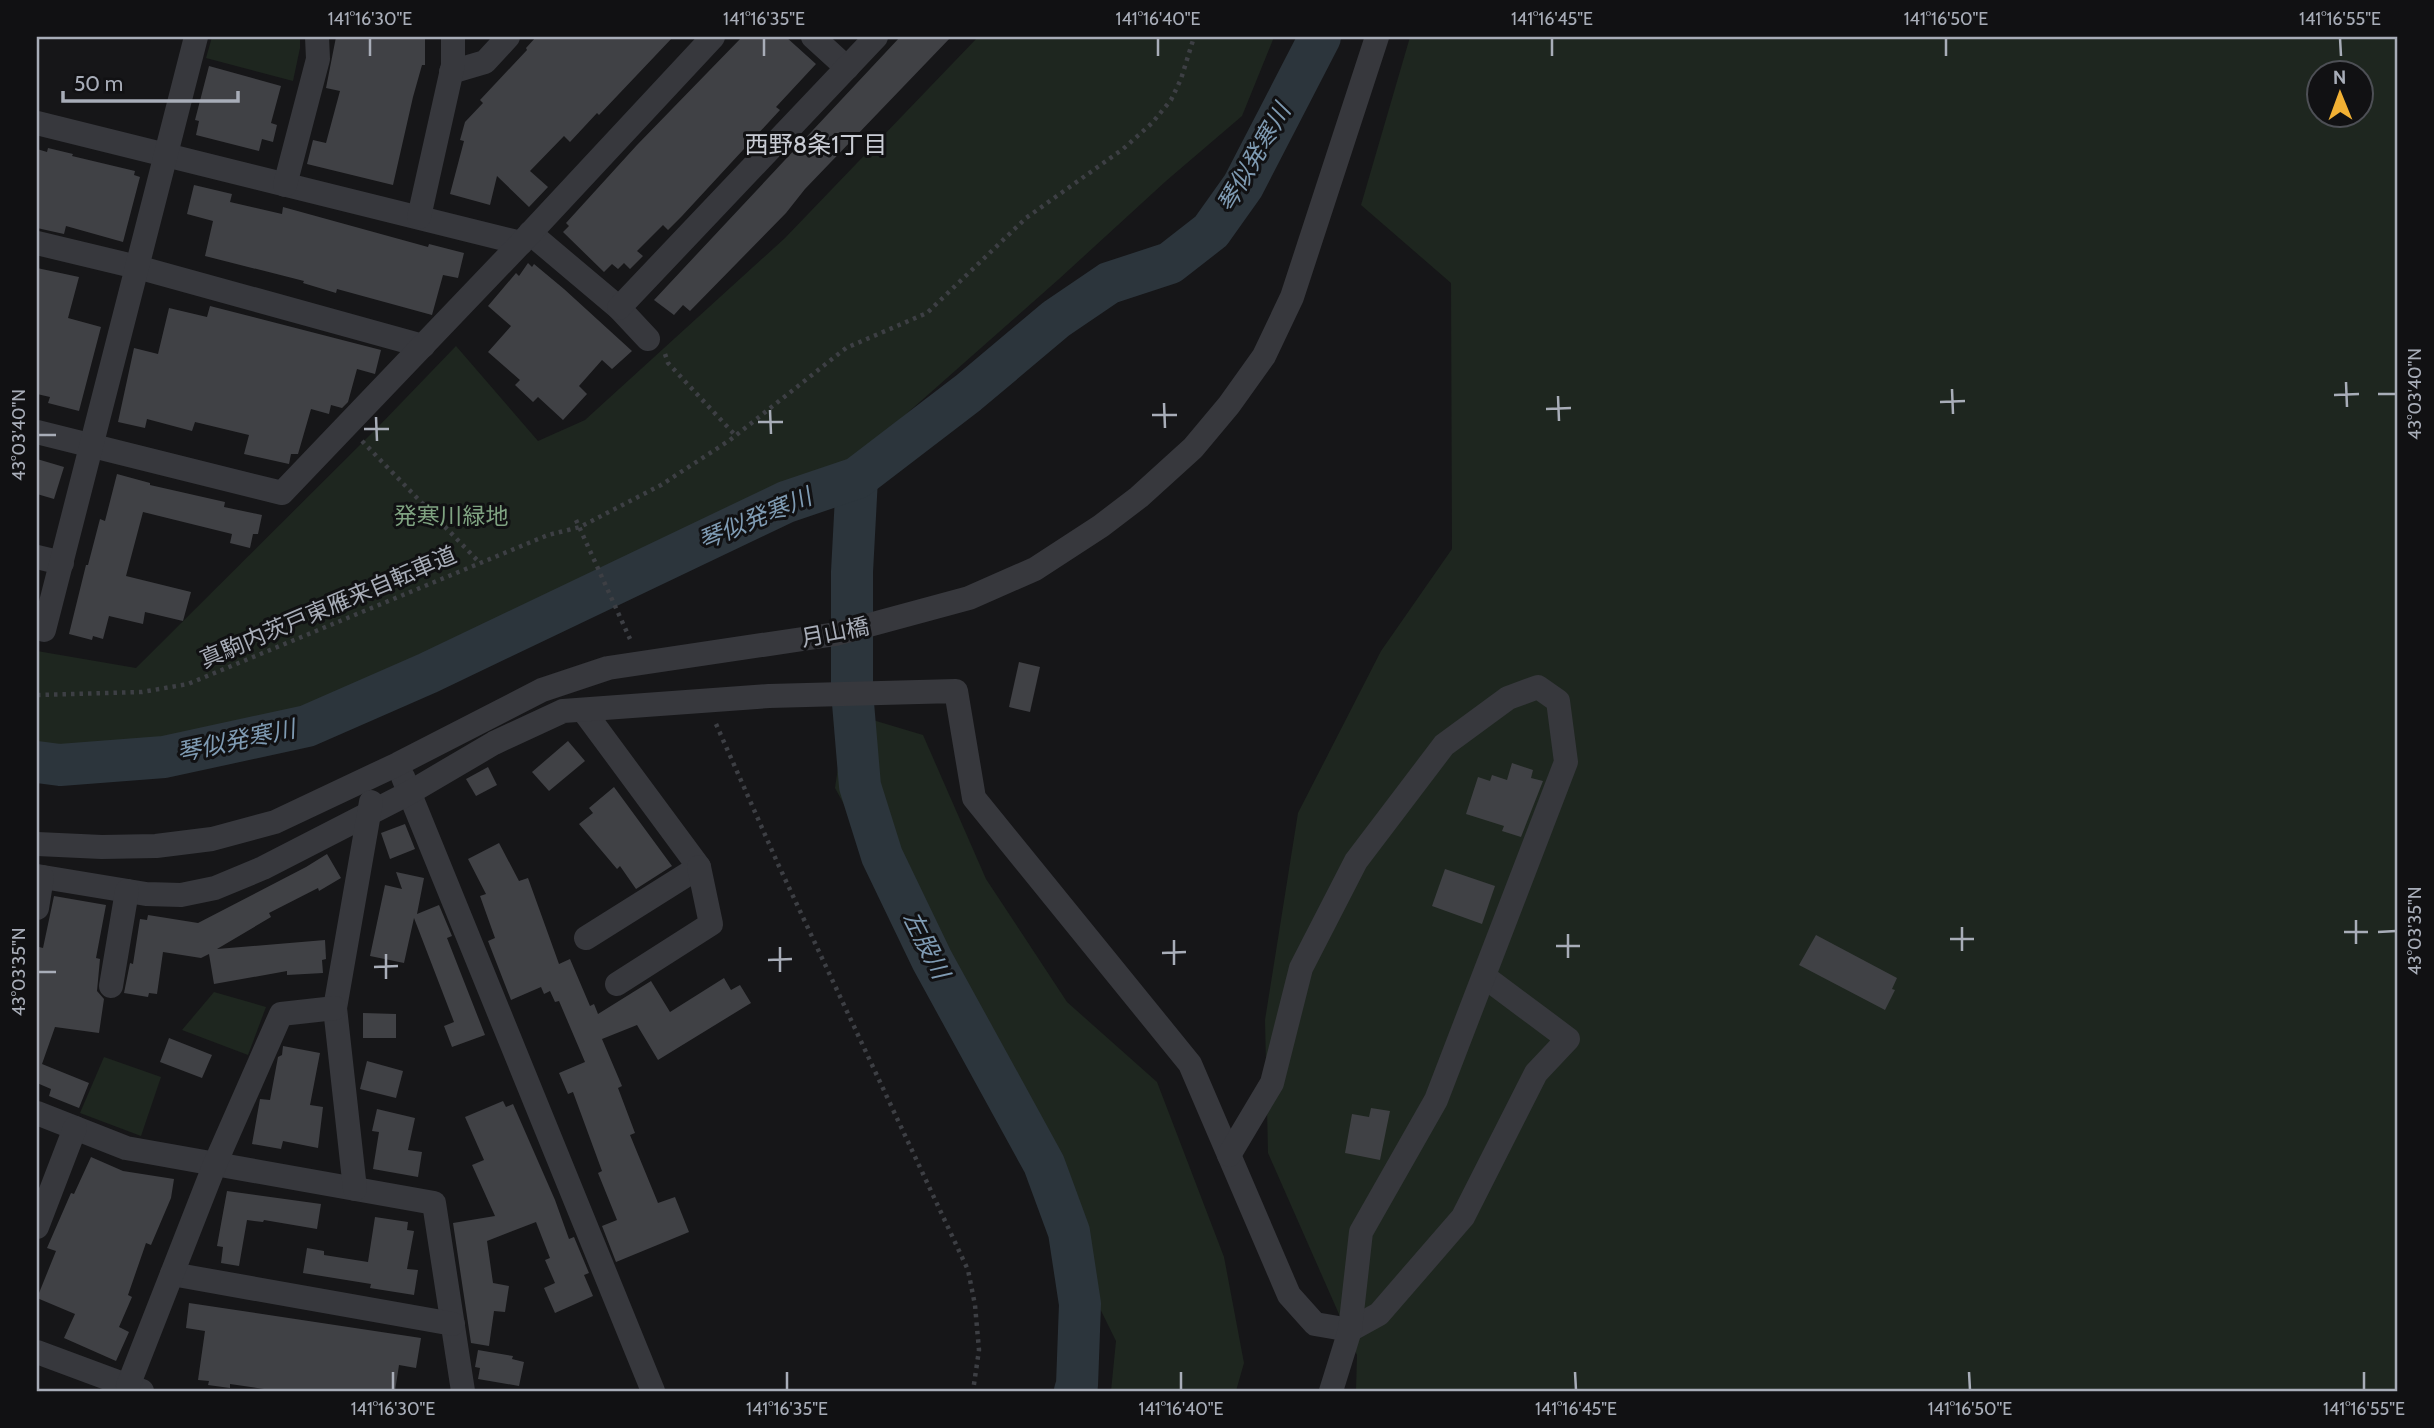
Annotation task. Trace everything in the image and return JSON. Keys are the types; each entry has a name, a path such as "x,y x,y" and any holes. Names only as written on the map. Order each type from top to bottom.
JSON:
{"street":[{"path":"44,630 195,37"},
{"path":"285,184 318,59 317,37"},
{"path":"419,217 451,72 453,37"},
{"path":"451,72 485,62 508,37"},
{"path":"37,432 282,493 526,238 713,37"},
{"path":"814,37 847,68"},
{"path":"619,308 876,37"},
{"name":"月山橋","path":"37,844 156,846 212,839 275,822 398,764 542,690 608,668 836,634 969,598 1035,569 1101,526 1139,497 1193,448 1229,405 1264,356 1292,297 1377,37"},
{"path":"37,124 419,217 526,238 619,308 654,341"},
{"path":"37,243 137,267 423,346"},
{"path":"37,557 61,564"},
{"path":"1229,1154 1272,1083 1301,968 1356,861 1444,745 1508,698 1538,687 1558,701 1566,762 1436,1100 1361,1232 1350,1331 1331,1391"},
{"path":"37,908 39,876 146,894 181,895 215,888 263,868 410,793 494,743 563,711 769,696 956,691 974,798 1190,1063 1289,1295 1315,1324 1350,1331 1379,1314 1463,1217 1536,1073 1568,1039 1485,977"},
{"path":"583,710 699,867 711,924 617,984"},
{"path":"398,764 653,1391"},
{"path":"355,1189 335,1008 370,813 370,777"},
{"path":"586,938 699,867"},
{"path":"111,986 127,891"},
{"path":"37,1352 135,1389 172,1274 215,1164 281,1014 335,1008"},
{"path":"37,1113 126,1148 435,1203 463,1391"},
{"path":"37,1227 75,1128"},
{"path":"172,1274 453,1324"}],"path":[{"name":"真駒内茨戸東雁来自転車道","path":"37,695 142,692 188,684 479,562 548,535 580,527 661,485 736,436 846,348 927,313 1026,218 1123,149 1152,123 1171,100 1181,79 1194,37"},
{"path":"654,341 668,363 736,436"},
{"path":"346,426 479,562"},
{"path":"576,520 630,639"},
{"path":"706,701 778,864 968,1270 975,1305 979,1350 973,1391"}],"green space":[{"path":"212,37 300,37 293,81 206,58"},
{"name":"発寒川緑地","path":"978,37 1274,37 1242,116 853,461 392,671 312,715 55,756 37,752 37,651 136,668 456,346 538,441 585,420 785,238"},
{"path":"1410,37 2397,37 2397,1391 1356,1391 1357,1355 1268,1153 1265,1020 1298,813 1381,651 1452,549 1451,283 1361,205"},
{"path":"846,712 923,735 986,879 1067,1002 1157,1082 1224,1257 1244,1363 1236,1391 1111,1391 1116,1341 1024,1155 982,1022 901,908 835,788"},
{"path":"214,992 266,1007 248,1055 182,1030"},
{"path":"104,1057 161,1077 141,1136 80,1113"}],"building":[{"path":"336,37 425,37 425,65 422,65 413,97 393,185 307,164 313,140 326,143 340,91 326,88"},
{"path":"536,37 673,37 599,115 597,113 570,142 564,136 530,171 548,187 529,207 497,176 490,205 450,194 464,141 460,140 465,122 483,103 480,100"},
{"path":"742,37 786,37 816,64 776,107 780,110 682,216 668,230 663,225 637,251 643,256 630,269 624,263 618,269 612,264 604,272 563,232 569,226 566,223"},
{"path":"900,37 951,37 690,311 683,305 674,315 654,300"},
{"path":"209,66 281,86 271,123 277,125 273,142 262,139 259,151 196,135 199,121 195,120"},
{"path":"48,148 135,171 134,175 140,177 123,242 66,226 64,234 37,228 37,149 47,152"},
{"path":"194,185 232,194 230,202 282,214 283,207 428,247 429,244 464,253 458,278 443,275 432,315 337,289 336,293 303,283 304,281 205,256 213,221 187,214"},
{"path":"528,263 532,267 534,264 564,289 632,351 612,369 602,360 579,386 587,394 563,420 538,397 533,402 515,385 520,380 488,352 511,326 488,306 516,273 519,276"},
{"path":"37,268 79,277 68,318 101,327 79,411 48,403 50,397 37,394"},
{"path":"210,306 381,350 375,374 357,369 348,402 342,408 331,405 329,414 311,409 298,454 291,454 289,464 244,454 249,435 195,422 192,431 147,419 145,428 118,422 134,348 158,354 169,308 207,317"},
{"path":"37,459 64,467 54,499 37,494"},
{"path":"117,474 150,485 225,502 224,507 262,515 258,534 253,534 250,548 230,543 232,534 143,512 126,576 191,592 183,621 145,612 143,624 109,616 103,639 93,636 92,640 69,634 86,565 100,519 105,521"},
{"path":"1019,662 1040,667 1030,712 1009,707"},
{"path":"568,741 585,761 549,791 532,772"},
{"path":"1512,763 1533,770 1531,778 1543,781 1521,837 1502,831 1504,826 1466,814 1478,777 1490,781 1492,775 1507,780"},
{"path":"488,767 497,785 476,796 466,779"},
{"path":"614,787 672,866 636,889 620,866 617,869 579,824 593,813 589,808"},
{"path":"405,824 415,849 390,859 381,833"},
{"path":"499,843 519,881 528,878 559,964 570,959 590,1006 594,1004 598,1014 651,981 670,1012 724,978 731,990 740,985 751,1003 658,1060 637,1025 602,1039 622,1086 618,1088 635,1133 630,1135 658,1203 675,1197 689,1232 616,1262 602,1226 617,1220 598,1173 602,1171 573,1092 568,1094 559,1073 585,1062 559,1001 555,1002 550,991 544,994 541,987 511,1000 488,941 495,938 480,896 486,894 468,859"},
{"path":"327,854 341,878 269,913 271,917 217,949 325,940 326,959 322,960 323,973 287,975 287,971 214,984 209,954 201,958 163,952 157,994 149,993 148,997 124,993 130,963 133,964 140,919 147,920 148,915 198,923"},
{"path":"1445,869 1495,886 1482,924 1432,906"},
{"path":"396,872 424,878 417,914 439,905 452,936 447,938 485,1035 452,1047 444,1026 454,1022 414,918 404,963 370,956 385,885 402,889"},
{"path":"54,896 106,905 96,958 100,959 97,991 104,999 99,1033 55,1027 42,1064 89,1083 79,1108 49,1096 51,1089 37,1083 37,963 39,947 43,948"},
{"path":"1816,935 1897,978 1892,989 1895,990 1885,1010 1799,965"},
{"path":"363,1013 396,1014 396,1038 363,1038"},
{"path":"169,1038 212,1055 202,1078 160,1062"},
{"path":"283,1046 320,1053 310,1105 323,1107 318,1148 283,1141 281,1149 252,1144 260,1099 270,1100 278,1057 282,1055"},
{"path":"367,1061 403,1071 396,1098 360,1089"},
{"path":"503,1101 506,1107 513,1104 569,1239 574,1237 589,1273 584,1275 593,1296 555,1313 544,1288 555,1283 545,1260 550,1258 536,1222 487,1241 493,1283 509,1286 505,1312 494,1311 489,1346 471,1343 453,1223 495,1216 472,1165 484,1160 465,1117"},
{"path":"1371,1108 1390,1111 1380,1160 1345,1153 1352,1114 1369,1117"},
{"path":"377,1109 415,1118 408,1150 422,1152 418,1177 373,1169 379,1132 372,1131"},
{"path":"91,1157 123,1171 174,1179 171,1198 151,1245 146,1243 128,1295 132,1297 119,1327 129,1332 116,1361 64,1338 75,1314 37,1298 56,1251 47,1248 71,1193 74,1194"},
{"path":"227,1191 321,1204 317,1229 264,1220 247,1220 239,1266 221,1263 223,1247 217,1246"},
{"path":"375,1217 408,1222 407,1230 414,1231 407,1269 418,1270 414,1295 370,1288 371,1284 303,1273 307,1248 324,1251 324,1255 368,1262"},
{"path":"189,1303 421,1338 416,1368 399,1365 395,1391 277,1391 230,1384 230,1388 208,1385 209,1381 198,1380 205,1331 186,1328"},
{"path":"478,1350 513,1356 512,1359 524,1362 519,1386 478,1379 480,1368 475,1367"}],"waterway":[{"name":"琴似発寒川","path":"37,762 60,765 164,757 307,726 428,673 786,502 857,478 968,393 1056,319 1109,283 1170,263 1211,231 1243,186 1320,37"},
{"name":"左股川","path":"857,478 852,572 852,691 860,786 882,856 932,960 1044,1164 1069,1232 1080,1304 1075,1391"}],"district":[{"name":"西野8条1丁目","path":"816,145"}]}
